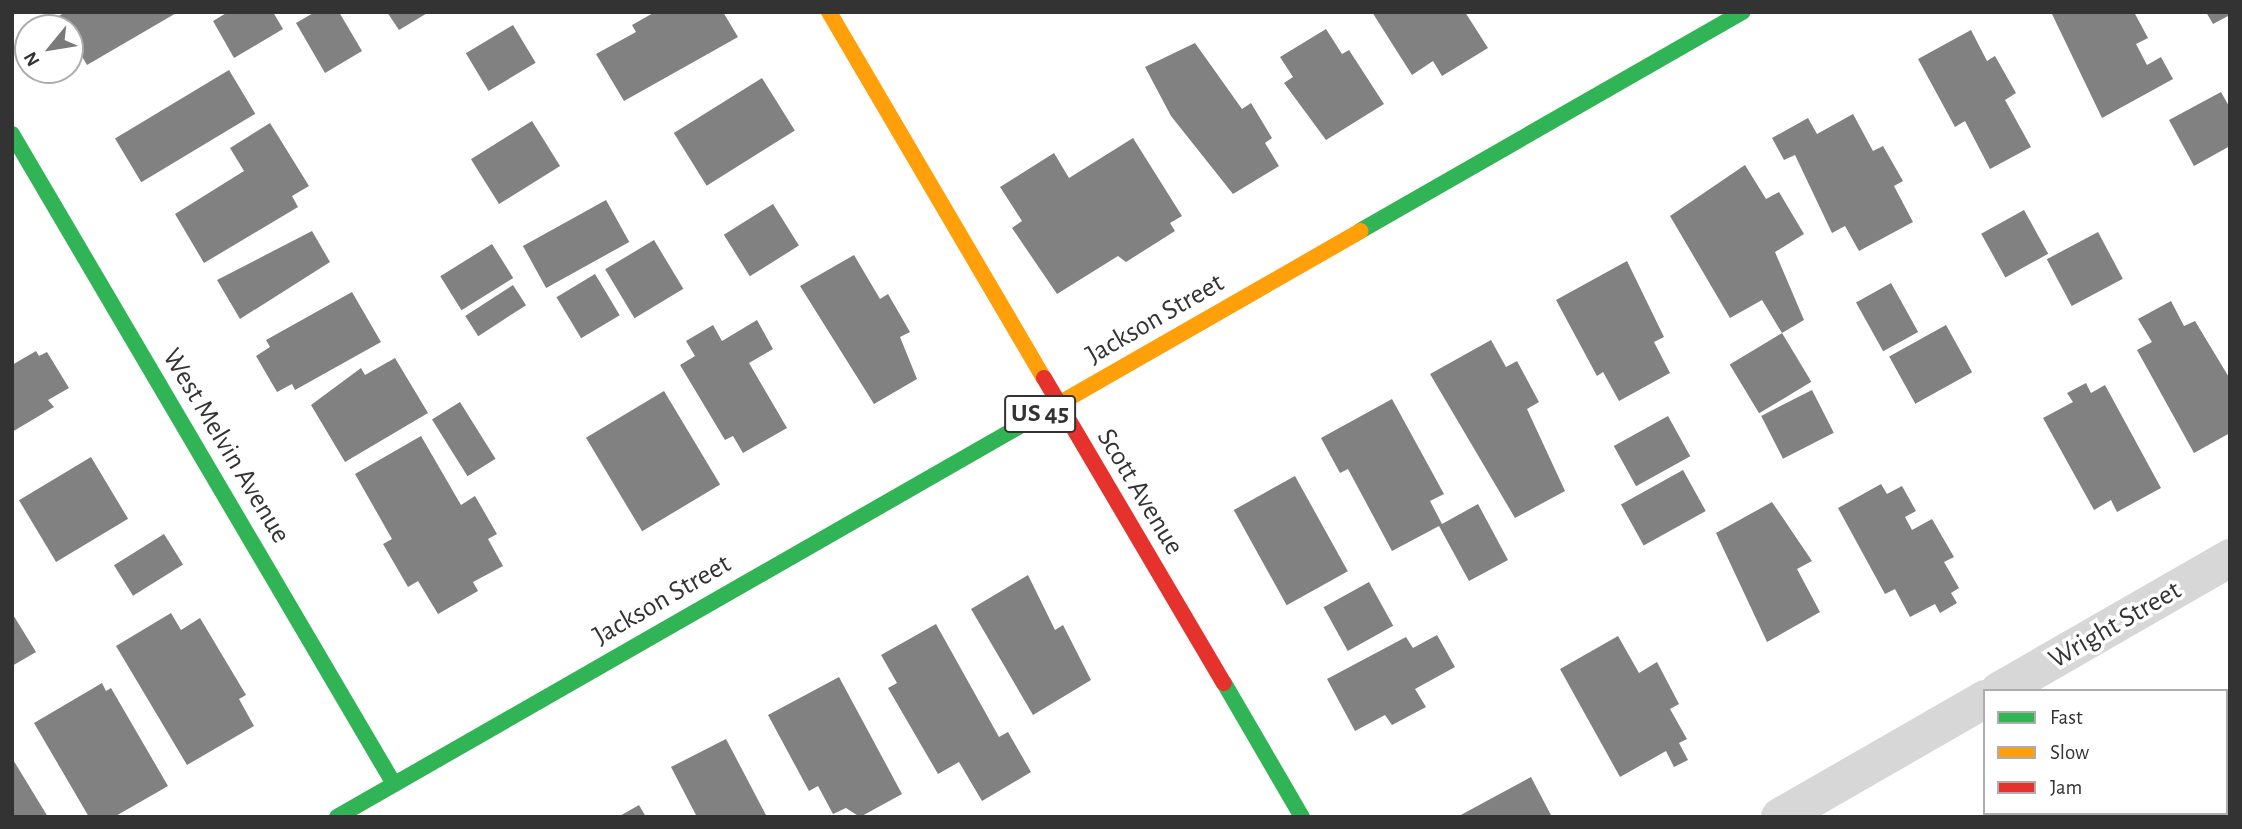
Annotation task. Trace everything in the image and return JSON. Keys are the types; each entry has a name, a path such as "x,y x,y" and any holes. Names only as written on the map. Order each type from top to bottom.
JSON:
{"street":[{"name":"Scott Avenue","path":"829,12 1302,817"},
{"name":"Jackson Street","path":"337,817 1743,12"},
{"name":"West Melvin Avenue","path":"12,134 394,784"},
{"name":"Wright Street","path":"2002,689 2230,558"},
{"path":"1780,817 1983,700"}],"building":[{"path":"178,12 87,65 84,60 84,14 62,14"},
{"path":"228,12 273,12 283,29 234,58 213,21"},
{"path":"315,12 339,12 362,51 325,73 296,23"},
{"path":"387,12 429,12 399,30"},
{"path":"655,12 723,12 738,37 624,101 596,54 636,32 632,25"},
{"path":"1372,12 1465,12 1488,48 1442,76 1433,61 1412,75"},
{"path":"2051,12 2134,12 2148,38 2136,44 2147,65 2161,57 2173,79 2102,118"},
{"path":"2206,12 2230,12 2230,15 2213,24"},
{"path":"513,25 536,63 489,91 466,53"},
{"path":"1326,29 1342,54 1349,50 1384,104 1326,140 1284,83 1293,77 1280,57"},
{"path":"1971,30 1987,61 1995,56 2016,93 2005,100 2031,147 1990,169 1965,121 1955,127 1918,59"},
{"path":"1195,43 1242,109 1251,103 1272,138 1265,143 1279,166 1233,194 1171,116 1145,67"},
{"path":"229,70 255,114 141,182 115,139"},
{"path":"762,78 795,131 707,186 674,133"},
{"path":"2221,92 2230,108 2230,146 2194,166 2169,120"},
{"path":"1853,114 1873,151 1883,146 1903,181 1894,186 1913,222 1859,251 1845,226 1832,233 1795,155 1784,160 1772,138 1808,118 1817,134"},
{"path":"532,121 560,166 499,204 471,159"},
{"path":"270,123 309,186 292,196 298,207 204,263 175,214 244,171 230,148"},
{"path":"1133,138 1182,216 1170,223 1175,231 1126,262 1118,256 1057,294 1012,228 1022,221 1000,187 1054,153 1069,178"},
{"path":"1745,165 1766,199 1779,192 1804,234 1775,252 1804,320 1782,333 1762,300 1730,318 1670,216"},
{"path":"606,200 629,242 546,288 523,246"},
{"path":"773,204 799,246 750,276 724,235"},
{"path":"2024,210 2048,254 2005,277 1981,234"},
{"path":"312,231 330,262 240,319 217,280"},
{"path":"2098,232 2123,279 2072,306 2047,259"},
{"path":"654,240 683,289 634,318 605,269"},
{"path":"492,244 513,278 461,310 440,276"},
{"path":"854,255 880,299 888,294 910,332 900,337 917,379 874,404 800,286"},
{"path":"1627,261 1664,337 1654,342 1670,373 1619,401 1603,372 1597,376 1556,300"},
{"path":"595,274 620,315 581,338 556,297"},
{"path":"1891,283 1918,332 1883,351 1856,302"},
{"path":"513,285 526,305 478,336 465,316"},
{"path":"352,292 381,342 295,390 292,384 277,392 256,356 270,347 266,340"},
{"path":"2171,301 2184,326 2195,321 2230,379 2230,433 2194,453 2137,350 2152,342 2138,319"},
{"path":"757,320 773,349 749,363 787,428 743,453 733,436 725,440 680,365 695,356 686,341 713,325 722,341"},
{"path":"1946,325 1972,372 1915,404 1889,357"},
{"path":"1782,333 1811,382 1759,413 1730,364"},
{"path":"1491,340 1506,367 1517,361 1539,402 1527,409 1565,491 1515,518 1430,374"},
{"path":"36,351 39,356 47,352 69,388 48,400 54,407 12,432 12,365"},
{"path":"395,358 428,413 345,462 311,405 361,368 365,375"},
{"path":"2086,383 2091,393 2105,385 2161,488 2117,512 2111,500 2094,510 2043,418 2073,402 2067,393"},
{"path":"1812,390 1834,433 1783,459 1761,416"},
{"path":"664,391 720,484 642,531 586,438"},
{"path":"1392,399 1444,494 1430,501 1442,524 1478,504 1508,560 1469,581 1439,526 1392,551 1348,469 1340,473 1321,438"},
{"path":"460,402 496,459 468,476 432,419"},
{"path":"1668,416 1690,456 1636,486 1614,446"},
{"path":"421,436 461,505 475,496 497,534 488,539 503,566 473,582 478,591 438,614 418,581 408,587 383,544 392,539 355,474"},
{"path":"91,457 128,519 56,562 19,500"},
{"path":"1683,470 1706,511 1644,546 1621,504"},
{"path":"1295,476 1348,571 1287,605 1234,510"},
{"path":"1881,484 1887,494 1902,486 1916,511 1905,517 1912,530 1932,519 1954,557 1944,562 1959,588 1951,593 1957,603 1940,613 1935,604 1910,617 1895,589 1885,594 1838,508"},
{"path":"1772,502 1812,561 1797,569 1820,612 1767,642 1716,533"},
{"path":"164,534 183,565 133,596 114,565"},
{"path":"1028,575 1055,630 1063,625 1091,680 1033,715 971,609"},
{"path":"1369,582 1393,626 1348,651 1324,607"},
{"path":"12,613 36,652 12,666"},
{"path":"171,613 181,630 200,618 246,695 239,699 254,726 187,765 116,646"},
{"path":"936,624 999,737 1008,732 1031,772 982,801 959,762 938,774 888,688 897,683 881,655"},
{"path":"1437,635 1455,667 1415,689 1426,707 1392,725 1385,715 1355,731 1327,679 1406,637 1413,648"},
{"path":"1618,636 1639,673 1657,662 1679,704 1670,709 1687,739 1679,743 1688,760 1674,767 1666,751 1620,777 1560,669"},
{"path":"839,677 902,794 860,817 846,808 833,814 818,786 809,791 768,715"},
{"path":"102,683 106,691 111,688 168,786 114,817 89,817 34,723"},
{"path":"726,739 767,817 697,817 671,767"},
{"path":"12,758 48,817 12,817"},
{"path":"1531,777 1552,817 1457,817"},
{"path":"2228,790 2230,817 2186,817 2228,815"},
{"path":"639,805 646,817 618,817"},
{"path":"2023,815 2113,815 2113,817"}],"traffic: fast":[{"path":"1360,231 1743,12"},
{"path":"12,134 394,784"},
{"path":"337,817 1062,402"},
{"path":"1224,683 1302,817"}],"traffic: slow":[{"path":"829,12 1044,378"},
{"path":"1062,402 1360,231"}],"traffic: jam":[{"path":"1044,378 1224,683"}]}
